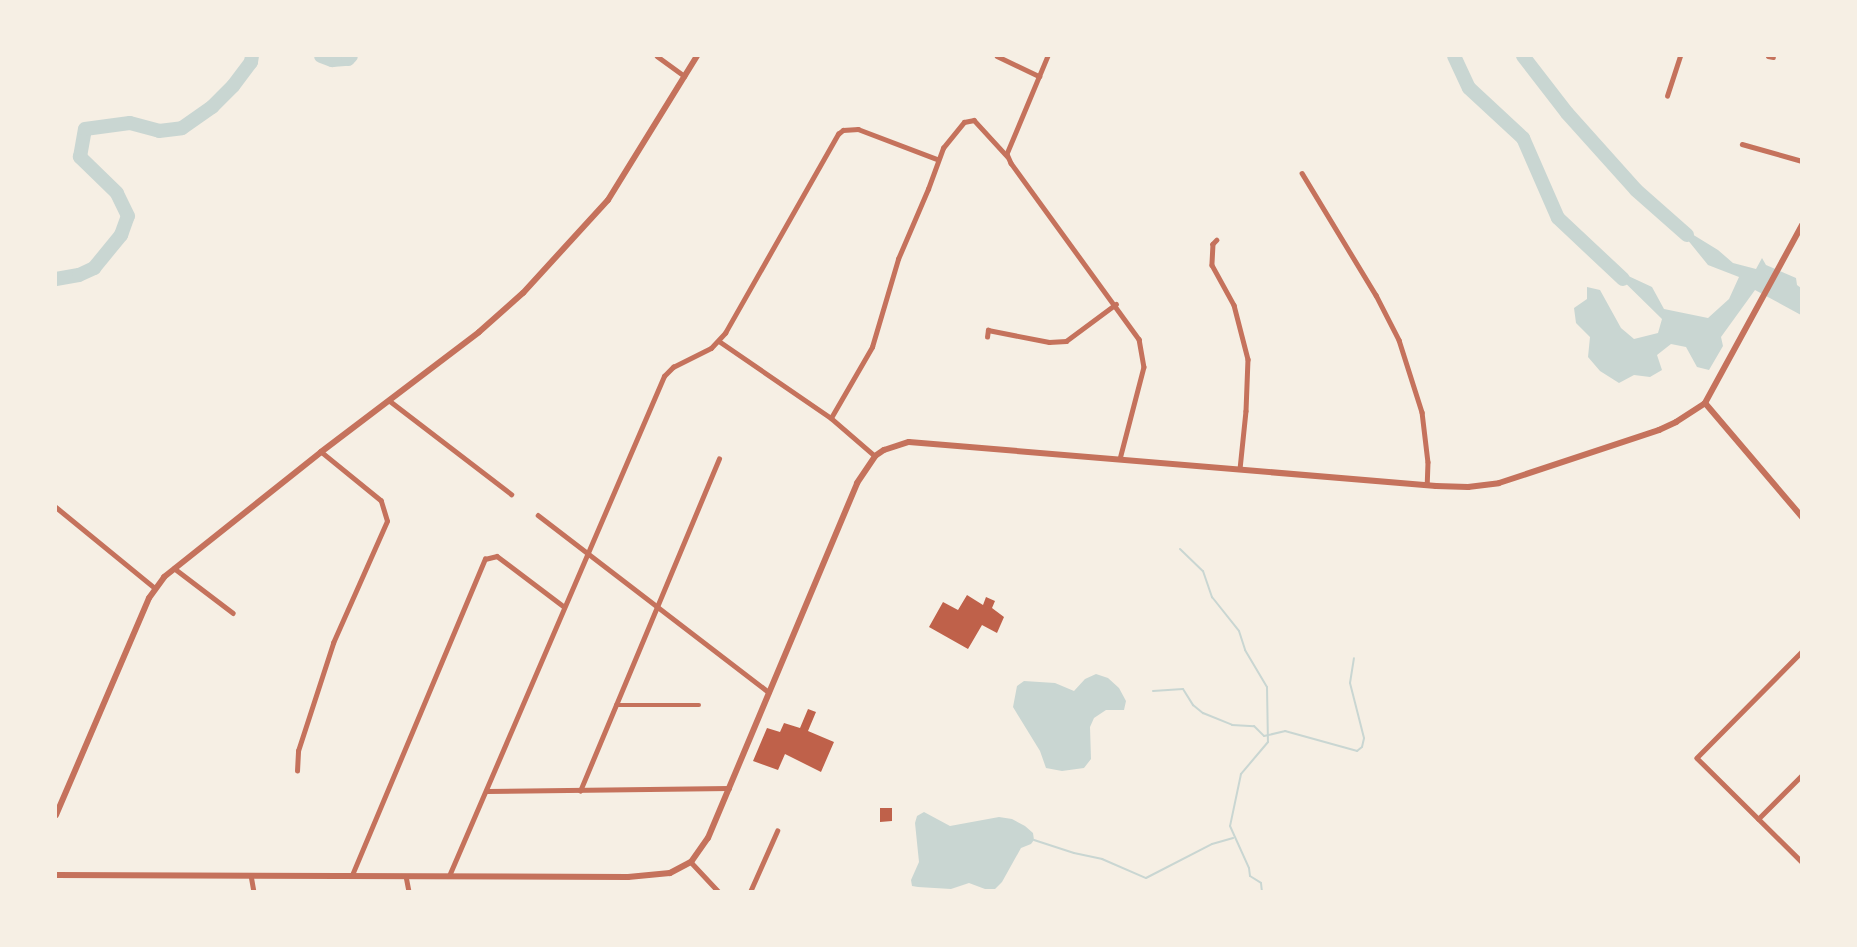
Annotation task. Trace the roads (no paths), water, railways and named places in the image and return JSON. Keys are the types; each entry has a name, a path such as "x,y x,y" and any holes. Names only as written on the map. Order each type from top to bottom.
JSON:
{"street":[{"path":"657,56 685,76"},
{"path":"56,815 155,588 174,568 505,309 592,220 623,180 697,56"},
{"path":"997,56 1039,76"},
{"path":"1008,158 1008,149 1048,56"},
{"path":"1667,96 1680,56"},
{"path":"831,418 869,354 898,259 928,189 937,159 949,139 969,120 978,122 1008,158 1135,331 1144,357 1142,376 1120,459"},
{"path":"449,876 487,791 563,606 664,376 673,367 720,341 838,134 853,128 937,159"},
{"path":"1742,144 1802,161"},
{"path":"1302,173 1376,295 1402,347 1422,411 1428,462 1426,485"},
{"path":"56,875 638,876 670,873 691,862 708,838 857,483 875,456 893,446 909,442 1468,488 1509,480 1659,430 1705,403 1802,225"},
{"path":"1216,240 1213,244 1212,265 1234,305 1248,359 1240,469"},
{"path":"987,338 988,330 1049,342 1066,341 1116,304"},
{"path":"720,341 831,418 875,456"},
{"path":"390,401 511,494"},
{"path":"1705,403 1802,517"},
{"path":"297,771 298,752 333,643 387,521 381,501 321,452"},
{"path":"580,790 719,459"},
{"path":"56,507 155,588"},
{"path":"538,515 769,692"},
{"path":"352,875 485,559 496,556 563,606"},
{"path":"174,568 233,613"},
{"path":"1802,652 1697,758 1802,862"},
{"path":"616,705 699,705"},
{"path":"1758,819 1802,775"},
{"path":"487,791 729,788"},
{"path":"750,891 777,831"},
{"path":"691,862 719,891"},
{"path":"251,875 253,891"},
{"path":"406,876 409,891"}],"waterway":[{"path":"56,279 79,275 94,268 121,235 128,216 117,193 80,157 85,129 130,123 159,131 182,128 212,107 233,86 251,62 252,56"},
{"path":"321,56 332,60 348,59 351,56"},
{"path":"1454,56 1469,88 1523,138 1558,218 1623,279"},
{"path":"1523,56 1567,113 1636,190 1687,235"},
{"path":"1180,549 1203,571 1212,597 1239,631 1245,650 1267,687 1268,742 1241,774 1230,826 1249,868 1250,876 1261,883 1262,892"},
{"path":"1153,691 1183,689 1193,705 1203,713 1232,725 1254,726 1264,736 1285,731 1357,751 1362,747 1364,738 1350,683 1354,658"},
{"path":"1034,840 1102,859 1146,878 1212,844 1233,838"}]}
